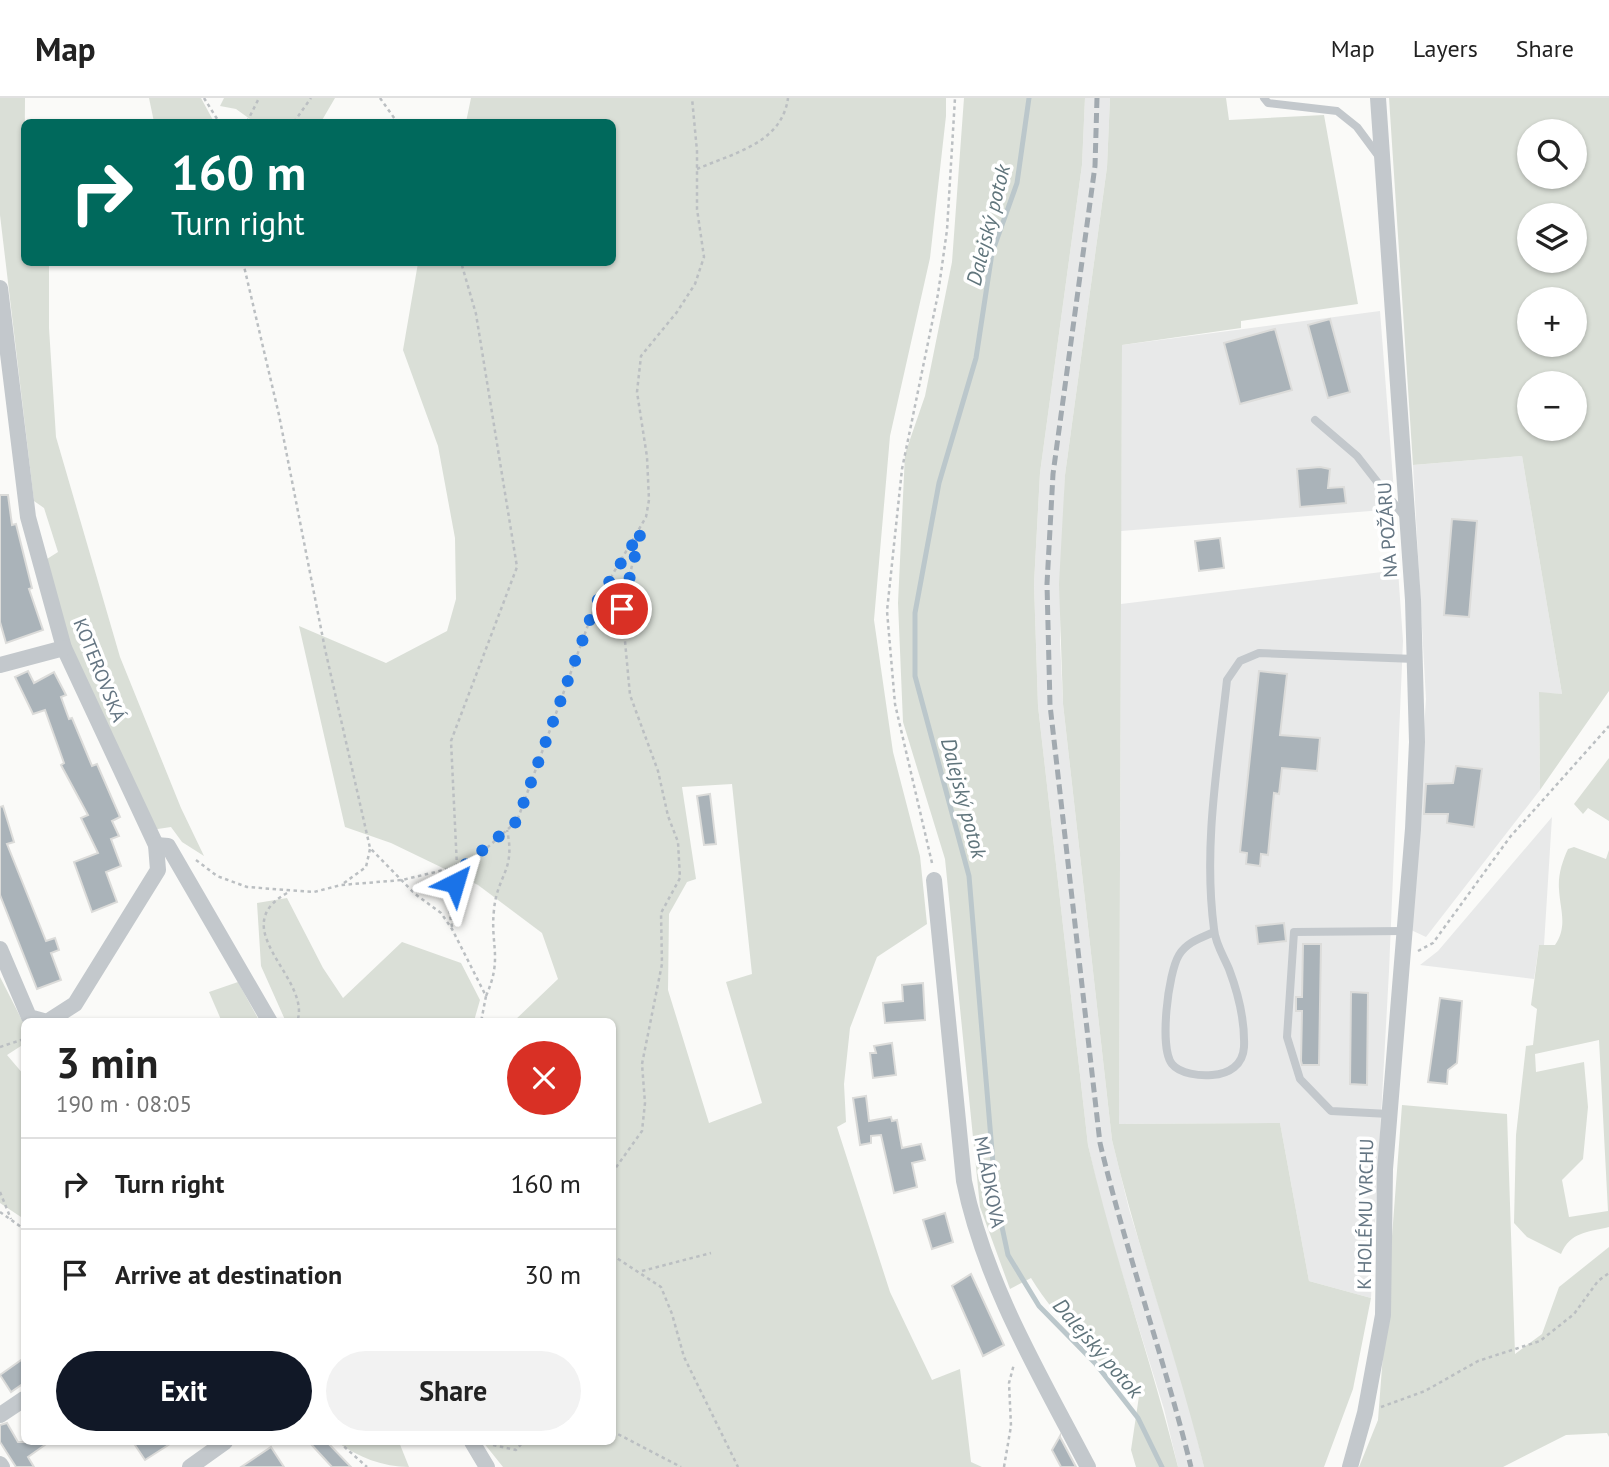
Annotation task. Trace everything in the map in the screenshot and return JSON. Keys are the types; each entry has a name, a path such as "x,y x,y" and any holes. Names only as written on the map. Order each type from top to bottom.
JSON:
{"street":[{"name":"NA POŽÁRU","path":"1378,98 1415,659 1413,829 1403,931 1403,960"},
{"name":"KOTEROVSKÁ","path":"0,288 28,517 64,648 162,846 268,1018"},
{"path":"0,665 64,648"},
{"path":"52,1018 75,1004 158,870 162,846"},
{"name":"MLÁDKOVA","path":"934,880 964,1181 971,1217 995,1283 1026,1349 1088,1467"},
{"path":"0,950 29,1017 34,1018"},
{"name":"K HOLÉMU VRCHU","path":"1350,1467 1365,1413 1383,1315 1385,1169 1403,960"},
{"path":"0,1415 21,1401"},
{"path":"190,1467 221,1445"},
{"path":"474,1445 487,1467"}],"lane":[{"path":"1264,98 1268,103 1337,111 1357,127 1380,158"},
{"path":"1315,421 1357,456 1407,520"},
{"path":"1214,932 1194,940 1179,954 1170,979 1166,1049 1171,1064 1182,1072 1211,1075 1231,1071 1242,1060 1244,1046 1240,1008 1214,932 1209,843 1227,680 1240,661 1259,653 1415,659"},
{"path":"1390,1114 1331,1111 1300,1079 1287,1037 1294,932 1403,931"}],"path":[{"path":"204,98 217,119"},
{"path":"248,119 259,98"},
{"path":"296,119 311,98"},
{"path":"380,98 395,119"},
{"path":"616,1167 642,1131 645,1103 642,1063 662,964 661,913 680,878 678,842 668,816 658,771 630,695 622,609 649,499 647,457 638,392 641,356 677,312 695,284 704,257 697,209 698,169 692,98"},
{"path":"698,169 773,133 786,114 788,98"},
{"path":"934,880 930,849 895,704 887,611 902,469 939,294 947,230 955,98"},
{"path":"244,266 279,415 324,649 370,848 366,867 341,885"},
{"path":"457,867 457,818 451,741 517,567 476,314 462,266"},
{"path":"162,846 186,853 217,876 247,887 290,892 314,892 341,885 402,880 465,865 517,821 596,603 641,531"},
{"path":"1403,960 1433,943 1510,838 1609,726"},
{"path":"482,1018 497,960 492,929 495,900 511,857 507,830"},
{"path":"370,848 402,880 442,913 486,996"},
{"path":"452,929 448,904 465,865"},
{"path":"290,892 270,905 264,920 268,944 298,1004 297,1018"},
{"path":"0,1047 10,1041 21,1039"},
{"path":"0,1192 10,1219"},
{"path":"0,1212 21,1227"},
{"path":"642,1272 711,1253"},
{"path":"616,1257 661,1287 684,1357 738,1467"},
{"path":"1365,1413 1424,1391 1478,1361 1540,1341 1574,1314 1598,1281 1609,1273"},
{"path":"1004,1467 1011,1426 1009,1383 1014,1363 1026,1349"},
{"path":"616,1434 681,1467"},
{"path":"342,1445 368,1467"},
{"path":"490,1449 494,1445 516,1450 520,1445"}],"shaded area":[{"path":"0,98 25,98 25,119 21,119 21,266 49,266 49,328 56,437 120,657 181,808 204,856 182,842 171,827 151,830 73,654 47,559 58,552 44,508 34,501 0,215"},
{"path":"149,98 201,98 212,119 153,119"},
{"path":"224,98 335,98 323,119 250,119 236,109 220,106"},
{"path":"471,98 946,98 930,258 890,436 874,620 893,752 920,856 927,924 877,957 850,1028 844,1084 846,1122 837,1127 890,1292 932,1380 960,1369 971,1462 982,1467 503,1467 485,1445 616,1445 616,1018 517,1018 558,979 542,933 478,885 391,843 345,827 299,626 386,663 447,631 456,599 455,538 438,446 403,350 417,266 616,266 616,119 467,119","holes":["732,784 752,974 726,982 762,1103 709,1123 668,990 669,914 687,882 696,879 682,787"]},
{"path":"964,98 1085,98 1082,165 1040,473 1034,584 1038,706 1088,1145 1178,1467 1136,1467 1131,1450 1139,1396 1132,1397 1053,1310 1031,1278 1010,1289 980,1207 945,859 903,722 898,603 905,454 925,396 952,262"},
{"path":"1085,98 1110,98 1107,167 1065,475 1060,640 1063,704 1112,1140 1129,1209 1188,1402 1204,1467 1178,1467 1164,1409 1104,1215 1088,1145 1038,706 1034,584 1040,473 1082,165"},
{"path":"1110,98 1226,98 1229,120 1324,115 1358,304 1241,321 1241,328 1122,345 1119,1124 1280,1123 1309,1281 1371,1298 1353,1389 1324,1467 1204,1467 1112,1140 1063,704 1059,584 1065,475 1107,167"},
{"path":"1389,98 1609,98 1609,691 1540,790 1539,692 1562,694 1522,456 1413,465"},
{"path":"1380,311 1394,492 1383,510 1121,531 1122,345"},
{"path":"1522,456 1562,694 1539,693 1540,790 1426,937 1411,930 1426,699 1413,465"},
{"path":"1398,570 1403,641 1371,1298 1309,1281 1280,1123 1119,1124 1121,604"},
{"path":"1609,758 1609,821 1588,808 1583,814 1574,804"},
{"path":"1552,817 1544,945 1539,945 1534,979 1420,965 1438,951"},
{"path":"1574,847 1606,859 1609,850 1609,1227 1575,1237 1561,1254 1527,1237 1514,1223 1516,1135 1526,1046 1533,1045 1537,1009 1531,1005 1539,945 1555,945 1559,938 1562,918 1559,879 1568,849","holes":["1599,1040 1608,1211 1569,1217 1562,1180 1583,1159 1588,1107 1584,1062 1536,1072 1535,1054"]},
{"path":"287,898 323,968 343,998 402,942 461,963 480,1000 475,1018 284,1018 261,966 257,903"},
{"path":"0,977 21,1018 21,1046 7,1055 21,1071 21,1217 0,1203"},
{"path":"238,982 258,1018 220,1018 209,992"},
{"path":"1402,1105 1507,1114 1515,1354 1542,1334 1559,1287 1609,1247 1609,1437 1607,1433 1566,1435 1503,1467 1359,1467 1378,1420"},
{"path":"342,1445 400,1445 409,1467 371,1460"}],"building":[{"path":"1330,319 1350,392 1328,398 1308,325"},
{"path":"1275,329 1292,390 1240,404 1224,343"},
{"path":"1297,469 1330,469 1328,488 1344,487 1346,503 1300,507"},
{"path":"0,495 8,495 12,525 16,524 32,588 29,589 43,630 6,643 0,622"},
{"path":"1452,519 1477,521 1469,617 1444,615"},
{"path":"1220,538 1224,568 1199,571 1195,541"},
{"path":"28,671 34,683 54,672 66,695 61,697 69,719 72,718 92,766 97,764 120,817 112,821 119,836 111,839 121,866 106,872 117,902 92,912 74,862 98,853 81,818 88,815 61,765 64,763 45,710 33,714 15,677"},
{"path":"1259,671 1287,674 1280,735 1320,738 1317,771 1282,768 1279,794 1274,793 1268,855 1261,854 1260,866 1246,864 1247,853 1240,852"},
{"path":"1456,766 1482,769 1474,827 1447,823 1448,814 1424,814 1426,784 1453,783"},
{"path":"710,794 716,844 704,845 697,796"},
{"path":"3,806 14,842 7,844 46,941 55,938 59,950 51,953 61,980 37,989 0,895 0,807"},
{"path":"1284,923 1286,941 1258,944 1256,926"},
{"path":"1303,944 1321,944 1319,1065 1302,1065 1301,1061 1302,1011 1296,1011 1296,997 1302,997"},
{"path":"923,983 925,1020 885,1023 883,1003 903,1001 902,985"},
{"path":"1351,992 1368,993 1367,1085 1350,1084"},
{"path":"1440,998 1462,1001 1457,1063 1448,1070 1447,1084 1428,1082"},
{"path":"892,1043 896,1075 873,1078 870,1053 876,1053 874,1046"},
{"path":"866,1096 869,1121 891,1117 892,1121 897,1120 902,1148 921,1144 925,1160 912,1163 917,1187 894,1193 881,1135 871,1136 871,1143 860,1145 853,1098"},
{"path":"945,1213 953,1242 932,1249 923,1220"},
{"path":"971,1274 1004,1345 983,1356 952,1286"},
{"path":"21,1360 21,1385 11,1392 0,1375"},
{"path":"7,1423 21,1445 45,1445 28,1457 34,1467 16,1467 0,1442 0,1425"},
{"path":"1060,1436 1076,1467 1061,1467 1052,1450"},
{"path":"135,1445 168,1445 145,1460"},
{"path":"312,1445 330,1445 351,1467 332,1467"},
{"path":"271,1447 284,1467 241,1467"}],"waterway":[{"name":"Dalejský potok","path":"1029,98 1017,183 992,253 976,358 939,483 915,613 915,676 969,876 996,1199 1008,1255 1039,1306 1095,1363 1138,1418 1162,1467"}],"railway":[{"path":"1097,98 1095,166 1053,474 1047,584 1050,705 1100,1143 1191,1467"}],"route":[{"path":"455,883 465,865 517,821 596,603 641,531 622,609"}]}
